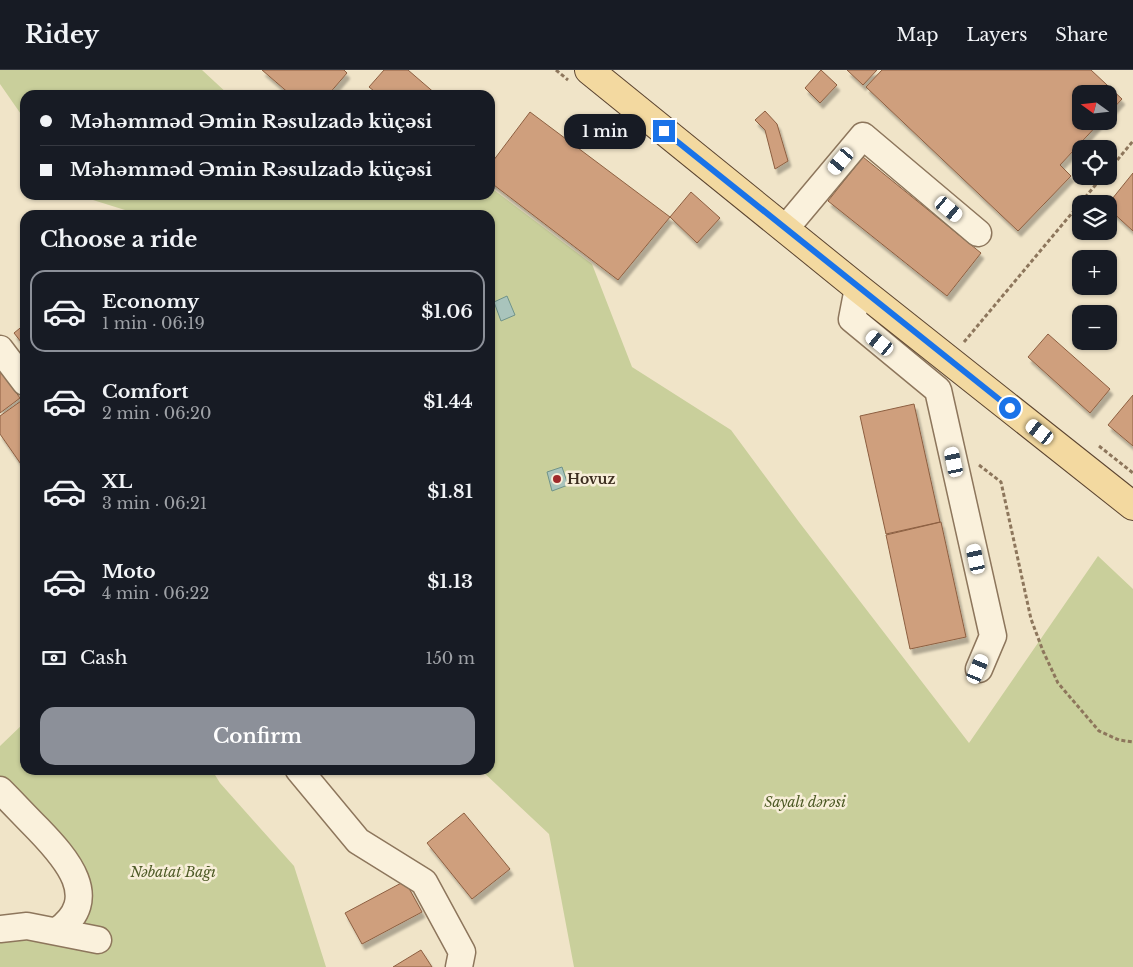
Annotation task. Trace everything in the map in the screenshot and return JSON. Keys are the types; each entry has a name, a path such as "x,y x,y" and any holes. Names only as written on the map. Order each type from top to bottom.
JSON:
{"main road":[{"path":"588,70 858,288 1133,506"}],"street":[{"path":"785,229 863,136 978,233"},
{"path":"858,288 852,319 938,390 993,636 978,669"},
{"path":"0,349 20,375"},
{"path":"303,775 358,841 424,882 462,952 459,967"},
{"path":"0,790 61,853 73,873 79,890 77,909 69,923 57,932"},
{"path":"0,929 27,926 98,940"}],"path":[{"path":"1117,160 1133,141"},
{"path":"950,360 1096,185"},
{"path":"950,442 1001,482 1031,619 1058,683 1099,731 1119,740 1133,742"}],"green space":[{"path":"0,70 202,70 224,90 20,90 20,113 0,84"},
{"name":"Sayalı dərəsi","path":"495,191 592,264 632,367 731,430 799,522 969,743 1098,556 1133,589 1133,967 574,967 549,834 486,775 495,775 495,210 125,210 93,200 495,200"},
{"name":"Nəbatat Bağı","path":"20,727 20,775 215,775 220,783 294,866 326,967 0,967 0,929 57,931 79,890 0,790 0,746"}],"water":[{"path":"507,296 515,315 501,321 495,302"},
{"name":"Hovuz","path":"562,467 568,485 552,491 547,472"}],"building":[{"path":"262,70 344,70 347,73 332,90 285,90"},
{"path":"384,70 408,70 431,90 373,90 369,87"},
{"path":"821,70 837,85 820,103 805,88"},
{"path":"847,70 877,70 863,85"},
{"path":"882,70 1091,70 1107,85 1072,85 1072,130 1093,130 1083,140 1072,140 1072,152 1060,165 1071,176 1018,231 866,87"},
{"path":"1118,95 1122,99 1118,103"},
{"path":"765,111 777,124 788,161 775,169 765,130 755,120"},
{"path":"530,112 670,217 618,280 495,186 495,158"},
{"path":"863,157 981,253 947,296 828,201"},
{"path":"1133,173 1133,231 1117,216 1117,195 1115,195"},
{"path":"691,192 720,218 697,243 670,217"},
{"path":"20,328 20,341 14,333"},
{"path":"1048,334 1110,389 1090,413 1028,357"},
{"path":"0,370 20,398 0,413"},
{"path":"1133,395 1133,446 1108,425"},
{"path":"20,402 20,463 0,434 0,416"},
{"path":"914,404 940,522 886,534 860,416"},
{"path":"941,522 966,637 910,649 886,535"},
{"path":"464,813 510,869 472,899 427,843"},
{"path":"405,881 422,912 362,944 345,913"},
{"path":"421,950 432,967 393,967"}],"place":[{"name":"Hovuz","path":"557,479"}],"route":[{"path":"664,131 1010,408"}]}
